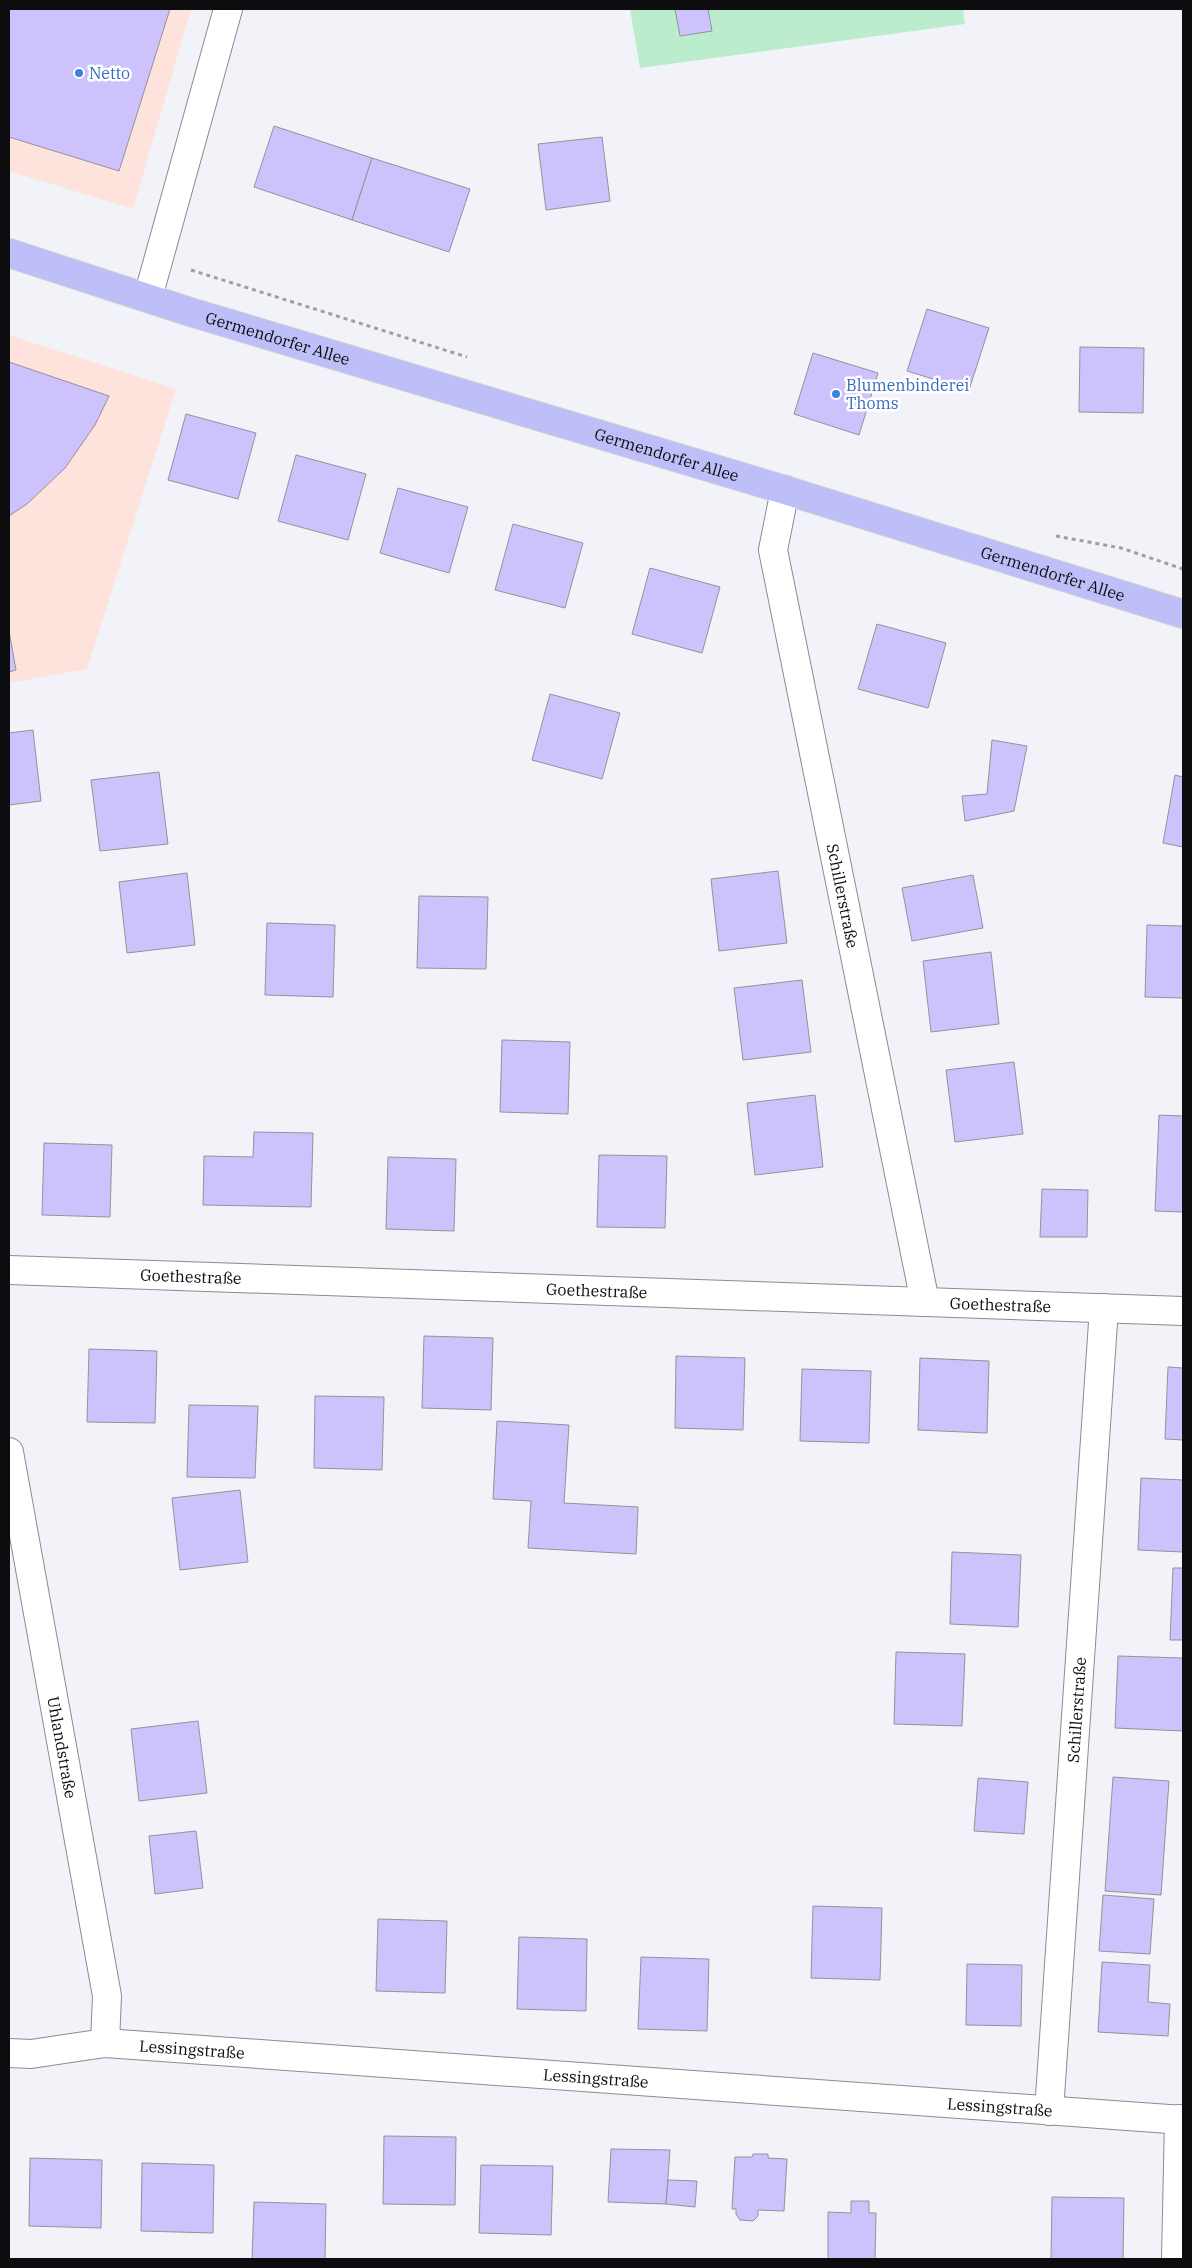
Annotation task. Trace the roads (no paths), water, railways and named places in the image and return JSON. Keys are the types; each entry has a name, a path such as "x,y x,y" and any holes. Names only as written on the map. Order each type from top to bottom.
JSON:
{"main road":[{"name":"Germendorfer Allee","path":"9,254 148,298 785,490 1183,614"}],"street":[{"path":"148,298 228,9"},
{"name":"Schillerstraße","path":"785,490 773,550 925,1302"},
{"name":"Goethestraße","path":"9,1270 1183,1311"},
{"name":"Schillerstraße","path":"1049,2111 1104,1308"},
{"name":"Uhlandstraße","path":"9,1452 107,1996 105,2043"},
{"name":"Lessingstraße","path":"9,2053 31,2054 105,2043 1181,2120"},
{"path":"1176,2259 1181,2120"}],"place":[{"name":"Netto","path":"79,73"},
{"name":"Blumenbinderei Thoms","path":"836,394"}]}
